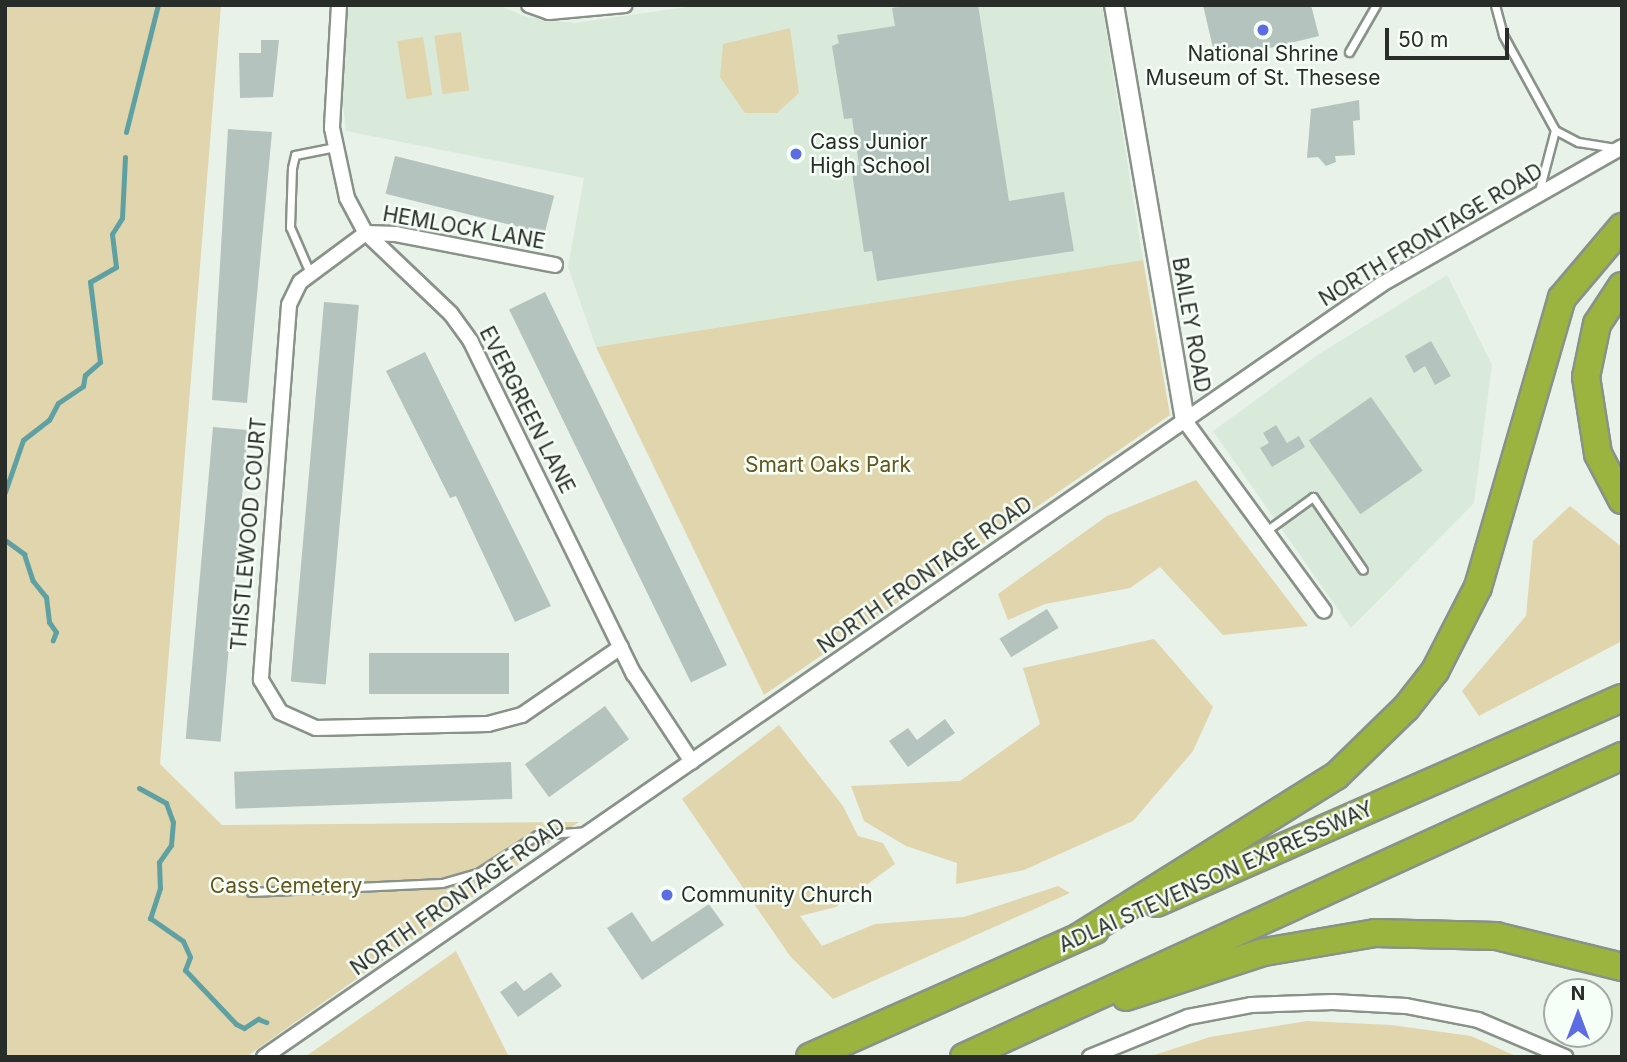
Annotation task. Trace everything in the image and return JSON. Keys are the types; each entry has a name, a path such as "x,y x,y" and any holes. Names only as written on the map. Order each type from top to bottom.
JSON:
{"highway":[{"path":"1079,937 1336,776 1406,708 1435,671 1478,587 1562,298 1622,227"},
{"path":"1622,286 1597,324 1586,377 1598,454 1622,500"},
{"name":"ADLAI STEVENSON EXPRESSWAY","path":"810,1057 1622,698"},
{"path":"964,1057 1622,756"},
{"path":"1027,1027 1264,952 1375,933 1496,936 1622,967"}],"street":[{"name":"EVERGREEN LANE","path":"339,5 332,83 335,148 347,198 366,233 451,314 471,342 646,697 692,762"},
{"path":"529,5 549,12 625,5"},
{"name":"BAILEY ROAD","path":"1114,5 1185,421 1324,611"},
{"name":"NORTH FRONTAGE ROAD","path":"264,1057 1382,284 1621,147"},
{"name":"HEMLOCK LANE","path":"366,233 396,234 555,265"},
{"name":"THISTLEWOOD COURT","path":"366,233 310,273 289,305 259,661 268,698 296,723 316,728 488,724 522,715 621,647"},
{"path":"1090,1057 1188,1017 1251,1004 1334,1002 1406,1006 1478,1020 1565,1057"}],"lane":[{"path":"1349,52 1376,5"},
{"path":"1495,5 1509,48 1555,130 1578,142 1621,147"},
{"path":"1537,195 1550,163 1555,130"},
{"path":"310,273 290,228 292,168 295,155 335,148"},
{"path":"1266,531 1313,497 1363,570"},
{"path":"251,892 442,883 478,873 537,835 590,831"}],"shaded area":[{"name":"Cass Junior High School","path":"348,5 498,5 527,17 574,23 701,5 1102,5 1143,260 596,347 568,267 584,178 346,131 339,67"},
{"path":"1447,275 1492,365 1474,503 1351,628 1213,431 1319,354"}],"green space":[{"name":"Cass Cemetery","path":"5,5 221,5 160,764 222,825 579,822 246,1057 5,1057"},
{"path":"790,28 799,93 777,113 745,113 720,77 723,44"},
{"path":"461,32 469,90 442,94 434,36"},
{"path":"423,37 432,95 407,99 397,41"},
{"name":"Smart Oaks Park","path":"1143,260 1170,415 764,695 596,347"},
{"path":"1196,480 1308,626 1223,635 1160,567 1130,588 1045,604 1008,620 998,594 1107,516"},
{"path":"1570,506 1622,547 1622,641 1479,716 1462,691 1526,616 1533,541"},
{"path":"1154,639 1213,707 1193,751 1133,821 1024,870 956,884 957,863 906,846 864,821 851,786 960,781 1040,724 1023,668"},
{"path":"779,725 843,806 858,836 883,843 895,864 836,907 800,916 822,946 875,924 964,917 1058,886 1070,893 833,999 790,956 682,799"},
{"path":"456,951 509,1057 305,1057"},
{"path":"1307,1021 1391,1025 1471,1036 1518,1057 1148,1057 1210,1037"}],"building":[{"path":"909,5 978,5 1009,201 1064,192 1074,251 877,281 872,251 864,252 851,166 859,165 852,118 844,119 832,46 839,43 837,35 895,26 892,8"},
{"name":"National Shrine Museum of St. Thesese","path":"1203,5 1311,5 1319,36 1216,61"},
{"path":"261,40 279,40 273,97 240,98 239,53 261,53"},
{"path":"1359,100 1360,120 1353,121 1355,155 1335,156 1336,162 1326,166 1318,157 1307,158 1311,109"},
{"path":"228,129 272,132 247,403 212,400"},
{"path":"395,156 554,196 545,234 386,194"},
{"path":"545,292 727,665 691,683 509,310"},
{"path":"324,302 359,305 326,685 291,682"},
{"path":"1431,341 1451,376 1435,385 1425,366 1414,373 1405,356"},
{"path":"425,352 551,606 515,622 456,496 450,498 386,371"},
{"path":"1371,397 1423,471 1360,514 1309,441"},
{"path":"1276,425 1287,443 1299,436 1305,447 1272,467 1260,448 1269,443 1263,433"},
{"path":"213,427 248,430 221,742 186,739"},
{"path":"1047,609 1059,628 1011,657 1000,639"},
{"path":"369,653 509,653 509,694 369,694"},
{"path":"605,706 629,739 549,797 525,764"},
{"path":"945,719 955,733 908,767 889,741 908,728 917,740"},
{"path":"511,762 512,799 235,809 234,772"},
{"path":"709,904 724,925 642,980 607,928 632,912 652,942"},
{"path":"551,972 562,986 518,1017 500,992 516,981 524,991"}],"waterway":[{"path":"126,132 158,5"},
{"path":"5,492 23,440 49,420 58,403 83,386 85,375 100,362 90,282 116,267 112,234 122,218 125,157"},
{"path":"5,540 24,554 33,581 46,597 49,622 56,632 53,640"},
{"path":"139,788 166,803 173,822 171,845 159,862 160,888 150,918 183,941 190,957 185,970 236,1024 244,1028 258,1019 266,1022"}],"place":[{"name":"National Shrine Museum of St. Thesese","path":"1263,30"},
{"name":"Cass Junior High School","path":"796,154"},
{"name":"Community Church","path":"667,895"}]}
